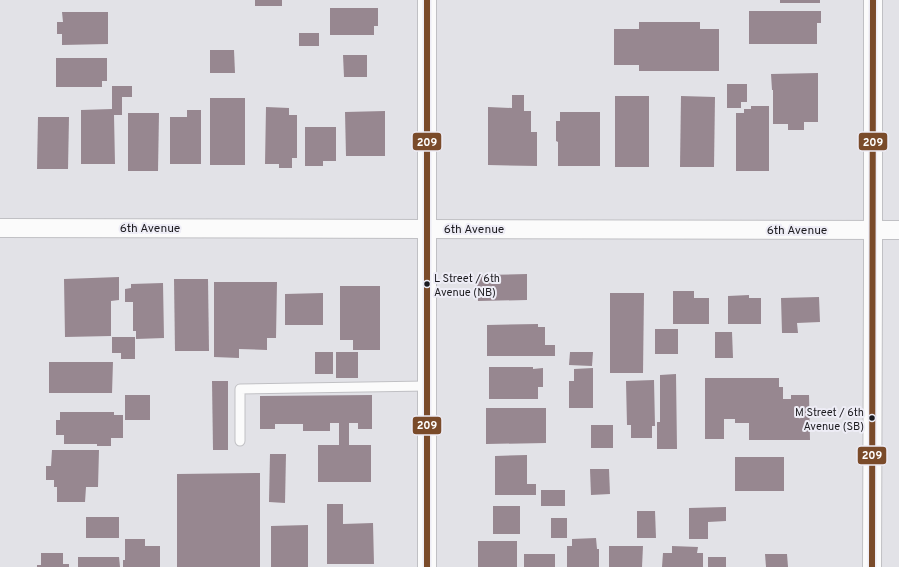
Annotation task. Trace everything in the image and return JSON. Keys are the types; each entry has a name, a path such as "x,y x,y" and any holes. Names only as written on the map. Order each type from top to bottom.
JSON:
{"street":[{"path":"427,0 427,567"},
{"path":"872,567 873,0"},
{"name":"6th Avenue","path":"0,228 899,230"}],"lane":[{"path":"240,441 240,389 427,386"}],"building":[{"path":"255,0 282,0 282,6 255,6"},
{"path":"780,0 820,0 820,3 780,3"},
{"path":"330,8 378,8 378,26 374,26 374,35 330,35"},
{"path":"749,11 821,11 821,23 817,23 817,44 749,44"},
{"path":"62,12 108,12 108,44 62,45 62,34 57,34 57,22 63,22"},
{"path":"639,22 700,22 700,29 719,29 719,71 639,71 639,65 614,65 614,29 639,29"},
{"path":"299,33 319,33 319,46 299,46"},
{"path":"210,50 234,50 235,73 210,73"},
{"path":"343,55 367,55 367,77 344,77"},
{"path":"56,58 107,58 107,81 102,81 102,87 56,87"},
{"path":"818,73 818,122 804,122 804,130 788,130 788,124 773,124 773,90 771,74"},
{"path":"727,84 747,84 747,102 741,102 741,108 727,108"},
{"path":"112,86 132,86 132,97 122,97 122,115 114,115 115,164 81,164 81,110 112,109"},
{"path":"512,95 524,95 524,111 531,111 531,132 537,132 537,166 488,165 488,107 512,108"},
{"path":"615,96 649,96 649,167 615,167"},
{"path":"681,96 715,97 714,167 680,167"},
{"path":"210,98 245,98 245,165 210,165"},
{"path":"751,106 769,106 769,171 736,171 736,113 744,113 744,109 751,109"},
{"path":"266,107 289,108 289,115 297,115 297,158 292,158 292,168 279,168 279,164 265,164"},
{"path":"187,110 201,110 201,164 170,164 170,117 187,117"},
{"path":"385,111 385,156 346,156 345,112"},
{"path":"560,112 600,112 600,166 558,166 556,121 560,121"},
{"path":"128,113 159,113 158,171 128,171"},
{"path":"38,117 69,117 68,169 37,169"},
{"path":"305,127 336,127 336,161 323,161 323,166 305,166"},
{"path":"527,274 527,300 478,301 477,281 483,275"},
{"path":"119,277 119,300 111,301 111,336 65,337 64,279"},
{"path":"174,279 208,279 209,351 175,351"},
{"path":"214,282 277,282 276,338 267,338 267,350 239,349 239,358 214,357"},
{"path":"163,283 164,338 136,339 136,331 133,331 133,302 125,302 125,289 131,288 131,284"},
{"path":"340,286 380,286 380,350 353,350 353,340 340,340"},
{"path":"673,291 694,291 694,298 709,298 709,324 673,324"},
{"path":"323,293 323,325 285,325 285,294"},
{"path":"610,293 644,293 643,373 610,373"},
{"path":"749,295 749,298 761,298 761,324 728,324 728,296"},
{"path":"819,297 820,322 797,323 798,333 782,333 781,298"},
{"path":"538,324 538,327 545,327 545,345 555,345 555,356 487,356 487,325"},
{"path":"655,329 678,329 678,354 655,354"},
{"path":"715,332 732,332 733,358 715,358"},
{"path":"112,337 135,337 135,359 121,359 121,353 112,353"},
{"path":"315,352 333,352 333,374 315,374"},
{"path":"336,352 358,352 358,378 336,378"},
{"path":"570,352 593,352 592,366 569,365"},
{"path":"49,362 113,362 112,393 49,393"},
{"path":"489,367 543,368 543,387 538,387 538,399 489,399"},
{"path":"593,368 593,408 569,408 569,381 574,381 574,369"},
{"path":"676,374 677,449 657,449 657,422 660,422 660,375"},
{"path":"705,378 779,378 779,387 783,387 783,399 791,399 791,395 809,395 810,440 749,440 749,423 735,423 735,419 724,419 724,439 705,439"},
{"path":"654,380 655,426 652,426 652,438 631,438 631,425 627,425 626,381"},
{"path":"212,381 228,381 228,450 213,450"},
{"path":"125,395 150,395 150,420 125,420"},
{"path":"372,395 372,429 358,429 358,423 349,423 349,445 371,445 371,482 318,482 318,445 339,445 339,423 330,423 330,431 303,431 303,424 275,424 275,429 260,429 260,396"},
{"path":"486,408 546,408 546,443 486,444"},
{"path":"60,412 114,412 114,415 123,415 123,438 111,438 111,446 97,446 97,444 64,444 64,435 56,435 56,420 60,420"},
{"path":"591,425 613,425 613,448 591,448"},
{"path":"52,450 99,450 98,487 86,487 85,502 57,502 57,487 54,487 54,480 46,480 46,466 51,466"},
{"path":"270,454 286,454 285,503 269,502"},
{"path":"527,455 527,484 536,484 536,495 495,495 495,456"},
{"path":"735,457 784,457 784,491 735,491"},
{"path":"590,469 609,469 610,494 591,495"},
{"path":"260,473 260,567 177,567 177,474"},
{"path":"541,490 565,490 565,506 541,506"},
{"path":"327,504 343,504 343,524 373,523 374,564 327,564"},
{"path":"493,506 520,506 520,534 493,534"},
{"path":"726,507 726,521 708,522 708,539 689,539 689,508"},
{"path":"637,511 655,511 656,538 637,538"},
{"path":"86,517 119,517 119,538 86,538"},
{"path":"551,518 567,518 567,538 551,538"},
{"path":"308,525 308,567 271,567 271,526"},
{"path":"596,538 597,549 599,549 599,567 567,567 567,546 572,546 572,539"},
{"path":"125,539 145,539 145,546 160,546 160,567 123,567 123,560 125,560"},
{"path":"478,541 517,541 517,567 478,567"},
{"path":"609,546 643,546 642,567 609,567"},
{"path":"672,546 698,547 697,553 703,553 703,567 662,567 663,553 672,553"},
{"path":"41,553 63,553 63,564 69,564 69,567 37,567 37,565 41,565"},
{"path":"524,554 555,554 555,567 524,567"},
{"path":"765,554 787,554 788,567 766,567"},
{"path":"78,557 119,557 120,567 78,567"},
{"path":"708,557 726,557 726,567 708,567"}],"transit line":[{"name":"209","path":"427,0 427,567"},
{"name":"209","path":"872,567 873,0"}],"place":[{"name":"L Street / 6th Avenue (NB)","path":"427,284"},
{"name":"M Street / 6th Avenue (SB)","path":"872,418"}]}
